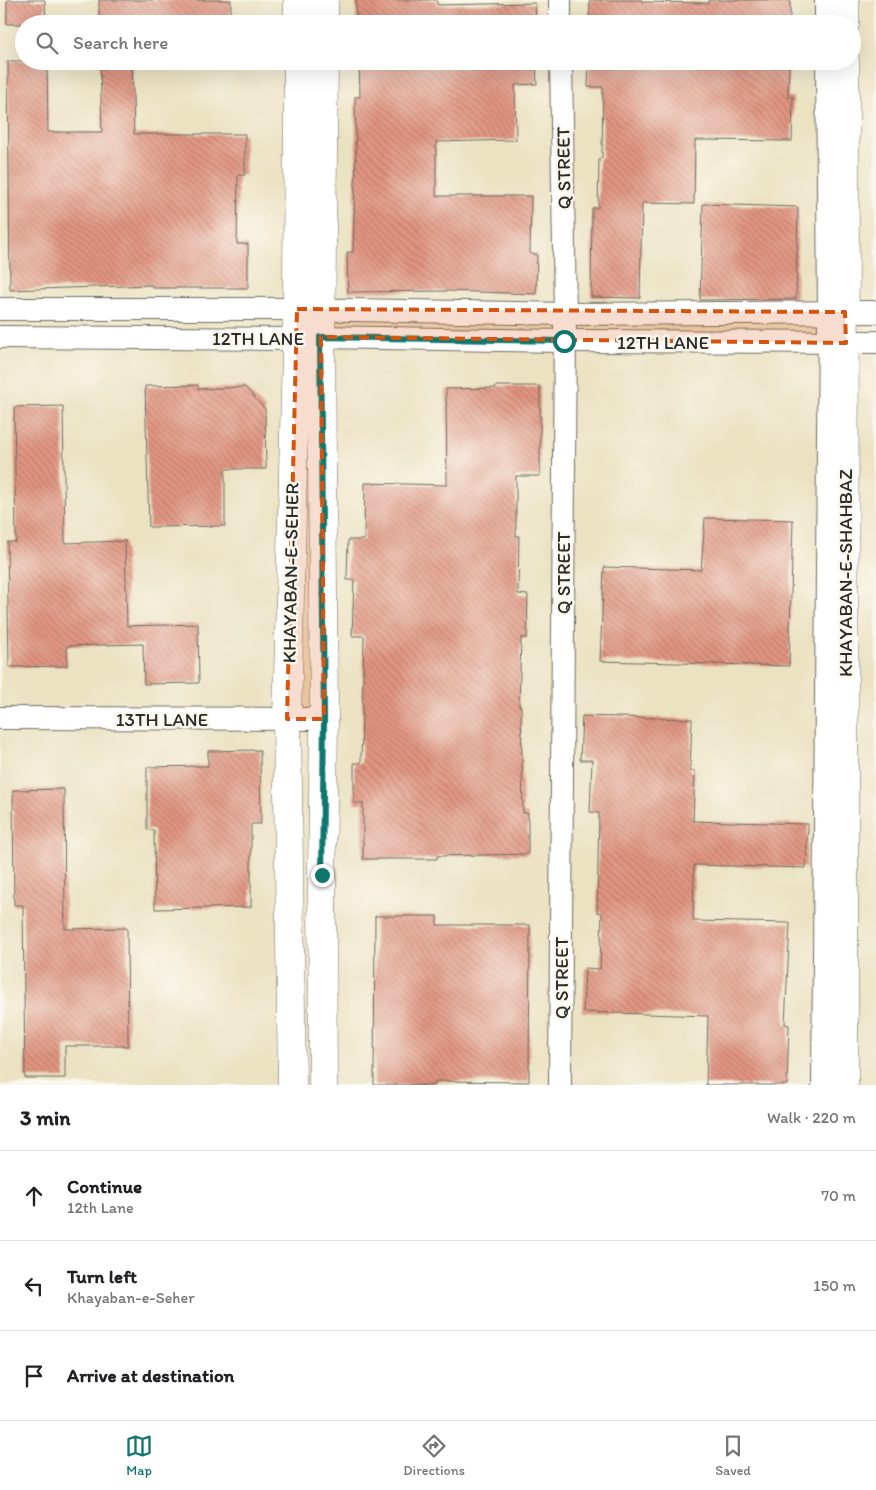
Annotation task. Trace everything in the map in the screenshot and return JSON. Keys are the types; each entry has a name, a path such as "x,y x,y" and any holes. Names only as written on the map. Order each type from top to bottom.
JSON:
{"street":[{"path":"298,0 298,15"},
{"path":"324,0 324,15"},
{"path":"560,0 560,15"},
{"path":"826,0 826,15"},
{"path":"845,0 845,15"},
{"name":"KHAYABAN-E-SEHER","path":"298,70 310,310"},
{"name":"KHAYABAN-E-SEHER","path":"292,1085 287,719 323,70"},
{"name":"Q STREET","path":"560,1085 565,314 561,70"},
{"path":"827,70 837,312"},
{"name":"KHAYABAN-E-SHAHBAZ","path":"844,1085 837,312 845,70"},
{"name":"12TH LANE","path":"0,309 310,310 565,314 876,312"},
{"name":"12TH LANE","path":"0,338 876,342"},
{"name":"KHAYABAN-E-SEHER","path":"308,338 324,719 322,1085"},
{"path":"823,1085 837,343"},
{"name":"13TH LANE","path":"0,718 324,719"}],"highlighted area":[{"path":"297,309 845,312 846,343 321,337 324,719 287,719"}],"building":[{"path":"7,0 45,0 46,15 15,15 15,24 7,24"},
{"path":"99,0 231,0 230,15 99,15"},
{"path":"356,0 437,0 437,5 535,3 536,15 356,15"},
{"path":"590,0 709,3 709,0 790,0 790,15 589,15"},
{"path":"8,61 15,61 15,70 47,70 48,132 102,132 100,70 132,70 134,134 245,134 245,175 238,175 237,244 248,244 248,288 152,288 152,285 10,290"},
{"path":"359,70 536,70 537,84 515,85 516,140 436,142 436,196 531,196 530,254 537,254 536,294 448,291 348,292 347,252 353,252 356,153 355,97 360,97"},
{"path":"589,70 789,70 788,97 793,97 792,141 695,140 694,204 642,203 640,298 591,297 592,208 598,208 599,158 602,158 603,87 588,87"},
{"path":"703,204 798,207 796,299 700,300"},
{"path":"198,385 198,389 245,387 265,409 266,469 225,469 225,526 149,527 145,386"},
{"path":"496,386 540,386 540,476 516,476 516,536 519,536 518,594 528,595 527,638 521,638 519,706 521,706 523,813 528,813 528,854 437,856 437,859 363,859 363,803 354,803 354,763 361,763 364,636 352,636 354,580 347,580 348,540 364,540 365,483 447,485 446,389 496,388"},
{"path":"63,406 65,543 125,541 127,626 198,624 199,683 144,684 143,644 67,646 67,666 9,667 7,542 16,542 14,407"},
{"path":"705,518 793,520 789,666 600,661 604,567 701,570"},
{"path":"582,716 692,719 690,771 695,771 693,821 808,824 806,868 694,865 693,921 790,923 785,1024 789,1025 787,1085 706,1085 708,1016 583,1012 585,968 600,969 602,913 597,912 599,813 590,812 592,760 580,760"},
{"path":"260,750 261,824 251,824 251,907 155,909 154,830 147,830 147,767 208,766 208,751"},
{"path":"64,789 65,929 127,928 128,1046 65,1046 65,1078 25,1078 23,905 14,905 13,790"},
{"path":"375,916 437,916 437,925 530,925 529,1082 435,1081 435,1085 374,1085"}],"route":[{"path":"322,875 324,719 320,337 564,341"}]}
